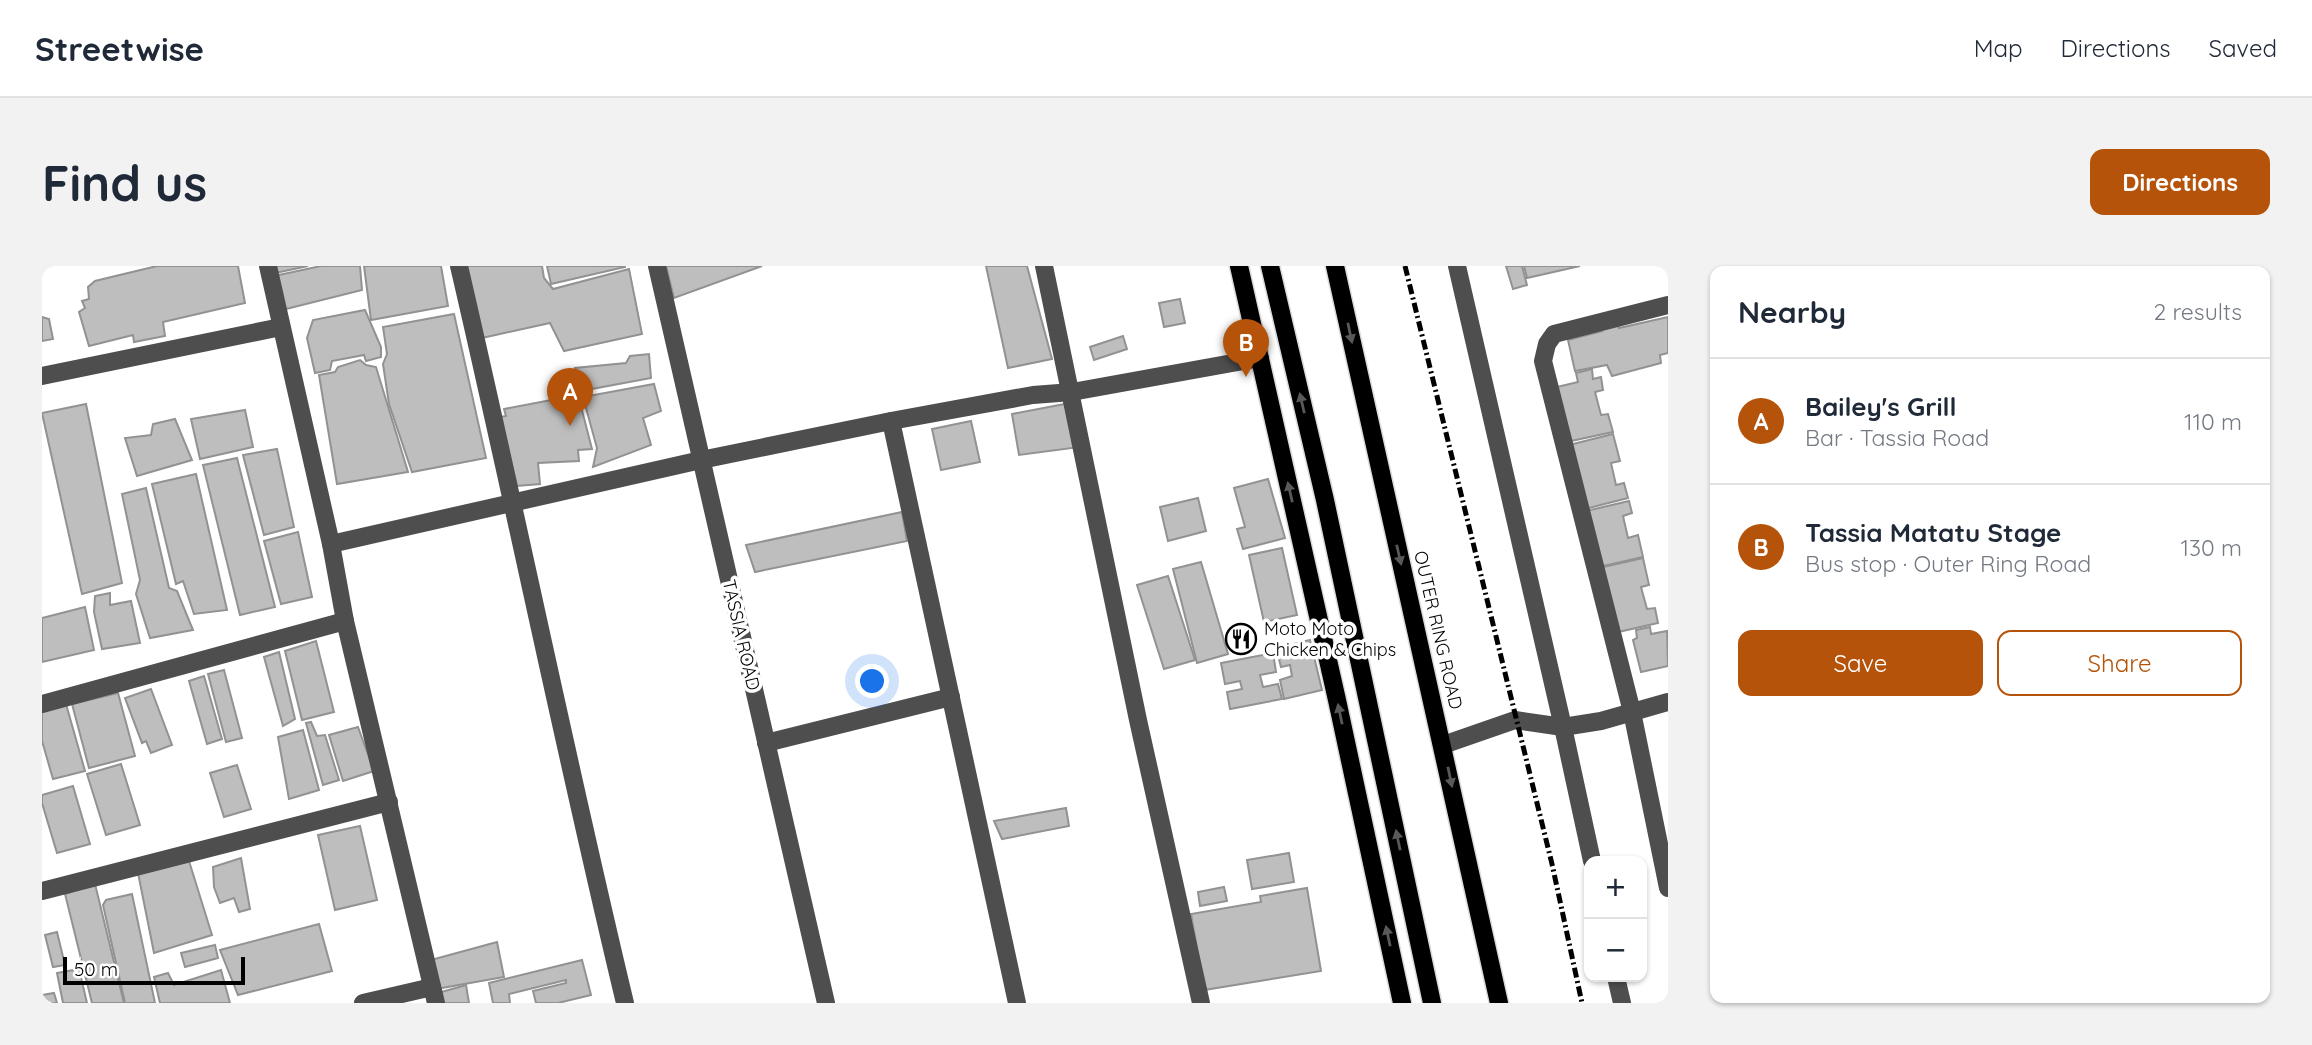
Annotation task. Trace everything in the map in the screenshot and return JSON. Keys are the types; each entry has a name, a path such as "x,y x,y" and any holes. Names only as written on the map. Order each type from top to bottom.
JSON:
{"main road":[{"path":"1239,266 1338,700 1402,1003"},
{"path":"1270,266 1325,500 1432,1003"},
{"name":"OUTER RING ROAD","path":"1335,266 1499,1003"}],"street":[{"path":"268,266 331,544 345,621 434,995 363,1003"},
{"path":"459,266 514,502 567,757 625,1003"},
{"name":"TASSIA ROAD","path":"657,266 825,1003"},
{"path":"1044,266 1138,720 1201,1003"},
{"path":"1457,266 1591,856"},
{"path":"1668,305 1554,334 1547,344 1543,361 1632,712 1668,888"},
{"path":"42,376 281,327"},
{"path":"331,544 701,460 891,421 1260,358"},
{"path":"891,421 1017,1003"},
{"path":"42,705 345,621"},
{"path":"766,743 951,697"},
{"path":"1443,745 1516,720 1563,727 1601,721 1668,702"},
{"path":"42,891 390,802"},
{"path":"1617,982 1622,1003"}],"building":[{"path":"157,266 238,266 245,303 163,322 165,336 134,342 133,335 89,346 79,312 85,308 82,301 89,299 88,287 95,281"},
{"path":"273,266 308,266 275,273"},
{"path":"321,266 360,266 362,290 282,310 274,276"},
{"path":"364,266 441,266 448,306 371,320"},
{"path":"464,266 542,266 544,278 553,289 629,269 642,334 564,351 550,323 482,338"},
{"path":"547,266 625,266 625,267 551,284"},
{"path":"666,266 762,266 674,298"},
{"path":"986,266 1027,266 1052,359 1008,368"},
{"path":"1506,266 1522,266 1527,285 1513,289"},
{"path":"1524,266 1580,266 1527,278"},
{"path":"1180,299 1185,323 1164,327 1159,303"},
{"path":"365,310 381,347 381,357 366,361 364,355 332,361 330,370 315,373 307,338 313,320"},
{"path":"454,314 486,458 412,472 389,404 383,364 387,354 383,327"},
{"path":"42,317 49,319 53,339 42,341"},
{"path":"1668,317 1668,353 1660,355 1661,363 1612,376 1607,365 1575,371 1568,340 1602,331 1600,326 1617,322 1619,328"},
{"path":"1123,336 1127,349 1094,360 1090,347"},
{"path":"649,354 651,378 581,391 575,368 626,363 630,356"},
{"path":"360,360 366,365 376,367 408,472 337,484 319,375 335,372 338,367"},
{"path":"1592,369 1593,379 1601,377 1603,390 1595,392 1601,415 1608,414 1613,432 1571,441 1557,387 1578,382 1576,373"},
{"path":"654,384 661,411 643,418 651,445 593,467 597,448 583,397"},
{"path":"578,395 592,449 578,450 579,461 538,463 540,484 517,486 500,417 506,416 504,409"},
{"path":"1070,403 1080,447 1019,455 1012,414"},
{"path":"86,404 122,583 82,594 42,413"},
{"path":"245,410 253,447 200,459 191,419"},
{"path":"175,419 192,460 137,476 125,438 151,435 153,424"},
{"path":"971,421 980,462 941,470 932,429"},
{"path":"1613,434 1620,461 1611,463 1616,485 1624,483 1628,498 1585,509 1569,445"},
{"path":"277,449 294,527 264,535 243,455"},
{"path":"237,458 275,607 240,615 203,465"},
{"path":"196,474 227,610 194,614 183,581 176,584 152,484"},
{"path":"1268,479 1285,538 1243,549 1237,529 1245,527 1234,488"},
{"path":"146,488 169,588 177,591 193,630 150,638 136,594 140,580 122,494"},
{"path":"1198,498 1206,531 1168,541 1160,507"},
{"path":"1629,501 1632,513 1623,516 1628,538 1638,535 1643,557 1599,567 1586,511"},
{"path":"902,512 907,541 755,572 746,545"},
{"path":"298,532 312,597 281,604 264,541"},
{"path":"1282,548 1297,615 1264,622 1249,555"},
{"path":"1643,558 1649,585 1641,587 1647,609 1655,608 1658,623 1614,633 1599,568"},
{"path":"1201,562 1228,654 1197,663 1173,569"},
{"path":"1168,576 1195,660 1164,669 1137,585"},
{"path":"110,593 110,605 131,601 140,643 102,649 94,612 95,596"},
{"path":"85,607 94,650 42,662 42,618"},
{"path":"1650,627 1651,634 1667,631 1668,666 1641,672 1633,640 1637,638 1636,630"},
{"path":"1310,640 1322,690 1284,699 1280,680 1292,676 1290,665 1281,667 1276,648"},
{"path":"316,641 334,712 302,720 285,651"},
{"path":"279,652 295,719 283,726 264,657"},
{"path":"1273,653 1276,672 1260,675 1263,687 1278,684 1282,699 1230,709 1227,692 1242,689 1240,681 1225,684 1221,663"},
{"path":"224,670 242,738 226,742 208,674"},
{"path":"204,676 222,739 207,744 189,681"},
{"path":"151,689 172,745 151,753 146,741 142,743 125,698"},
{"path":"118,693 135,756 89,768 72,704"},
{"path":"66,704 85,771 53,779 42,741 42,710"},
{"path":"311,722 317,736 325,735 339,780 323,785 306,723"},
{"path":"358,727 374,771 343,781 329,735"},
{"path":"303,730 319,790 289,799 278,737"},
{"path":"121,764 140,825 106,835 87,774"},
{"path":"237,765 251,809 224,817 210,773"},
{"path":"73,786 90,844 57,853 42,795"},
{"path":"1066,808 1069,826 1002,839 994,821"},
{"path":"360,826 377,900 335,910 318,835"},
{"path":"1289,853 1294,882 1252,889 1247,860"},
{"path":"241,858 250,909 239,912 234,898 220,903 214,887 213,867"},
{"path":"189,861 212,935 154,953 138,873"},
{"path":"95,884 124,1003 92,1003 65,894"},
{"path":"1224,887 1227,901 1200,906 1198,892"},
{"path":"1307,888 1321,971 1204,990 1191,914 1261,902 1260,896"},
{"path":"132,894 155,1003 125,1003 103,905 106,900"},
{"path":"319,924 332,971 238,995 220,950"},
{"path":"57,932 65,965 53,967 45,935"},
{"path":"497,942 504,977 436,989 431,960"},
{"path":"215,945 218,958 185,967 181,953"},
{"path":"582,960 591,995 558,1003 536,1003 533,991 566,983 566,980 509,994 510,1003 493,1003 489,983"},
{"path":"79,969 87,1003 63,1003 57,973"},
{"path":"221,970 230,1003 160,1003 154,977 168,973 174,985"},
{"path":"466,985 469,1003 441,1003 438,993"},
{"path":"54,993 57,1003 42,1003 42,995"}],"railway":[{"path":"1405,266 1552,864 1582,1003"}],"place":[{"name":"Tassia Matatu Stage","path":"1246,377"},
{"name":"Bailey's Grill","path":"570,426"},
{"name":"Moto Moto Chicken & Chips","path":"1241,639"}]}
